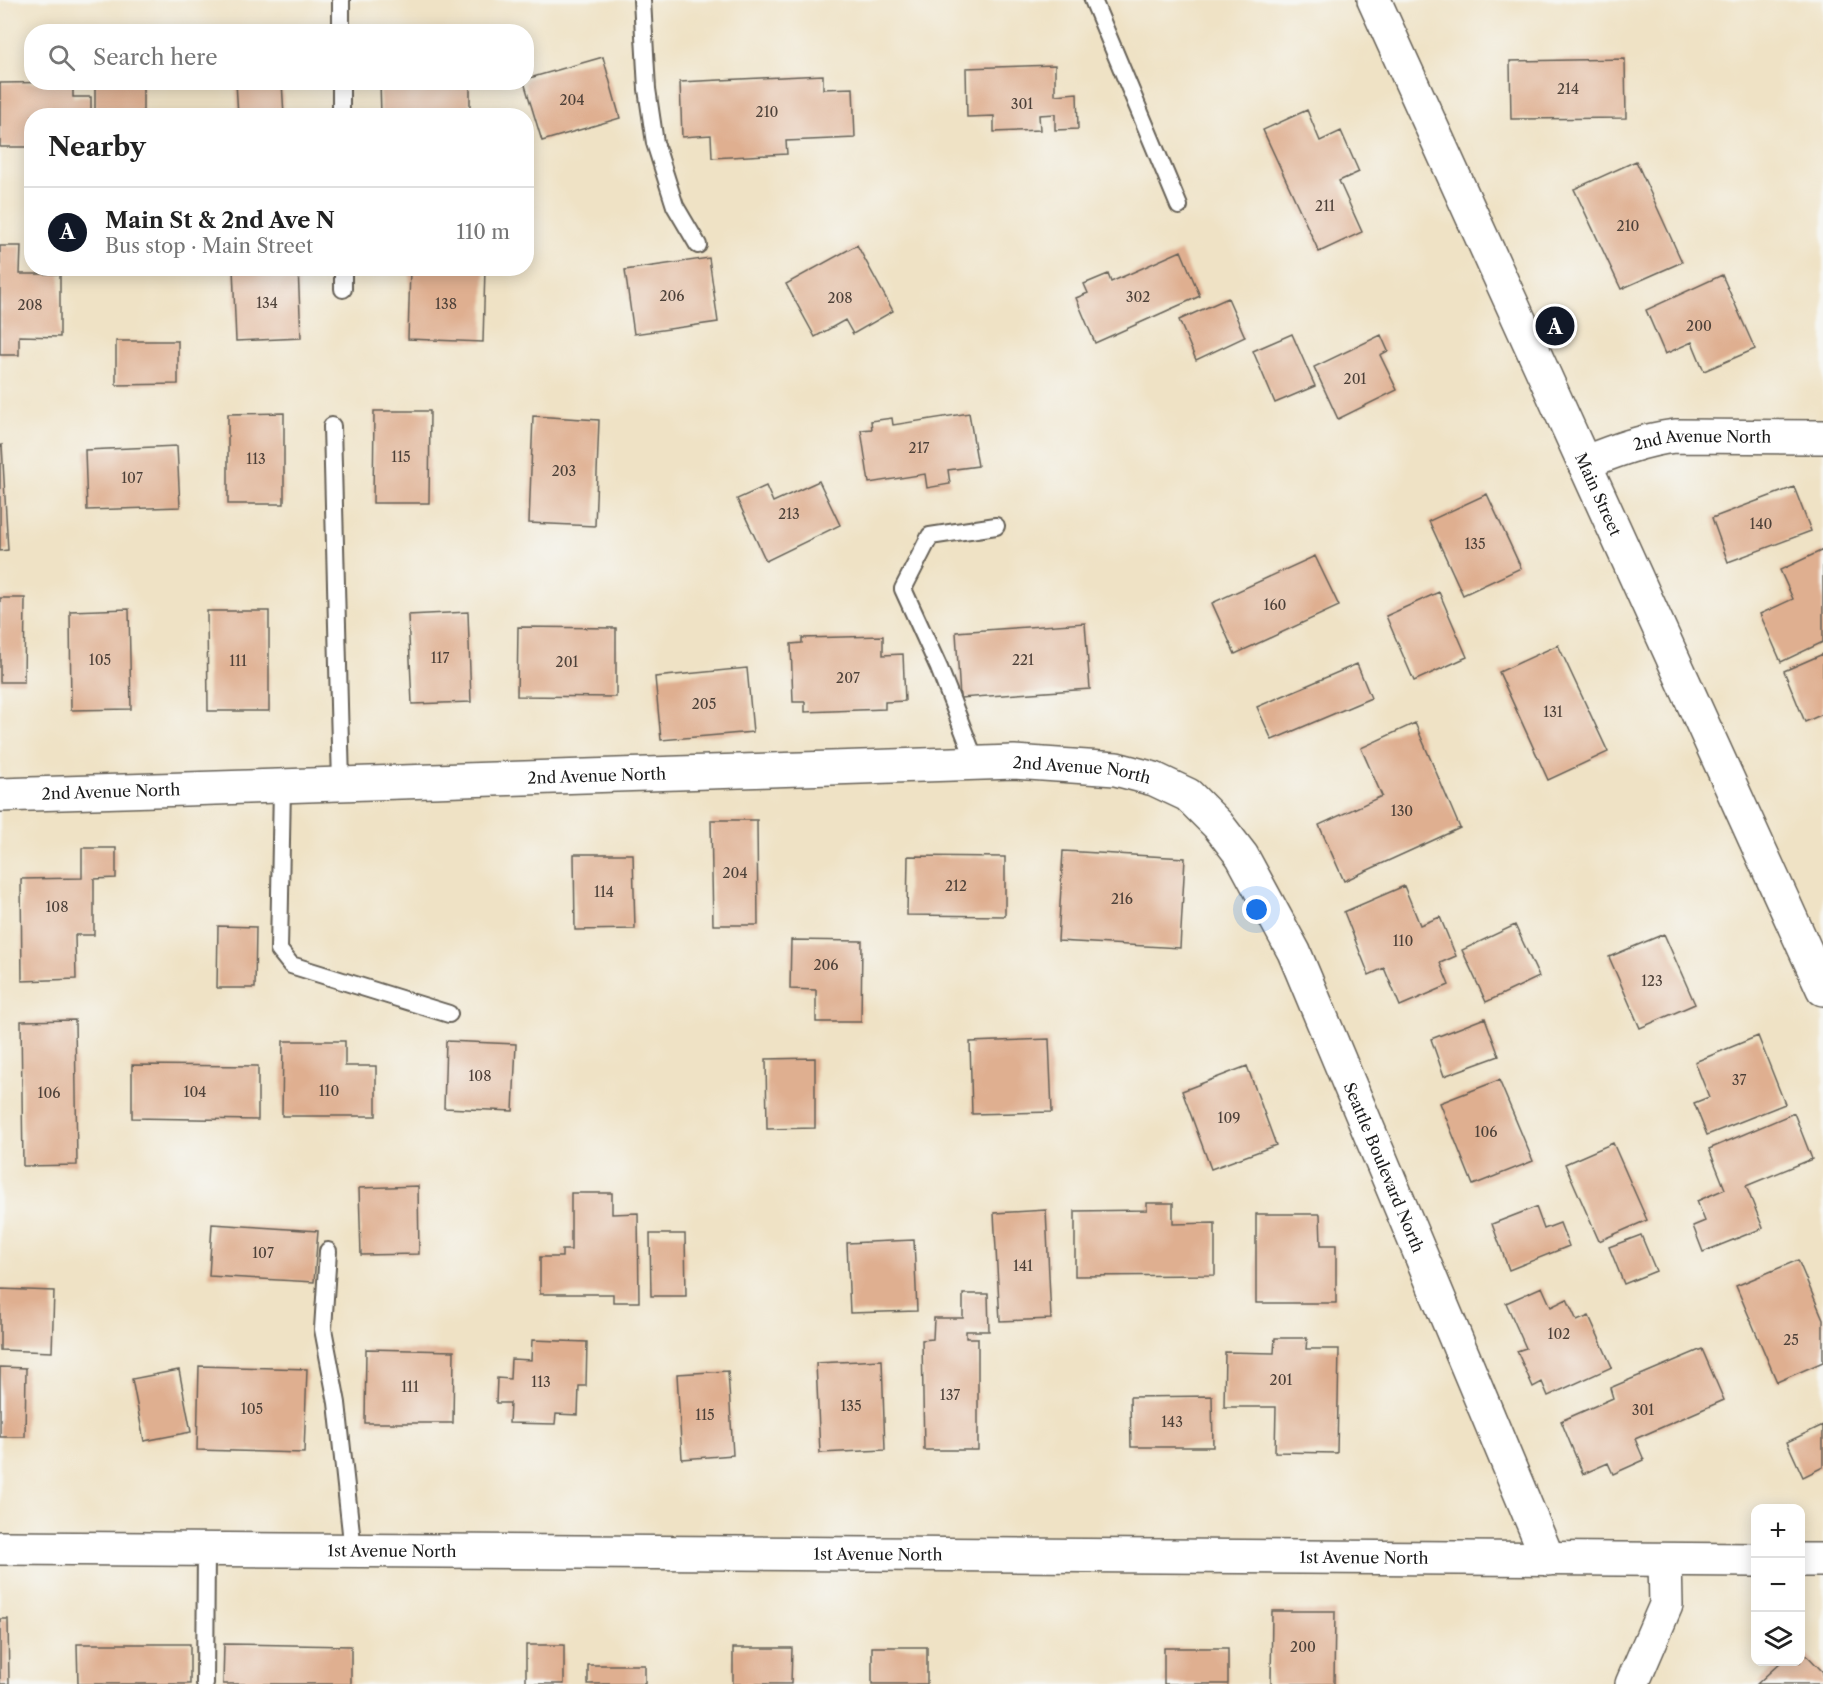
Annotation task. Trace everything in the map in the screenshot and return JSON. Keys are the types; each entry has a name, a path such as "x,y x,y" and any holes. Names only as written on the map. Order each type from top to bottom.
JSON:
{"street":[{"name":"Main Street","path":"1374,0 1823,989"},
{"name":"2nd Avenue North","path":"1584,463 1655,438 1675,436 1823,437"},
{"name":"2nd Avenue North","path":"0,795 1014,762 1116,769 1154,779 1188,795"},
{"name":"Seattle Boulevard North","path":"1188,795 1218,825 1242,856 1294,952 1548,1559"},
{"name":"1st Avenue North","path":"0,1548 1751,1560"},
{"path":"1632,1684 1666,1605 1665,1560"},
{"path":"1805,1560 1823,1560"}],"lane":[{"path":"340,0 341,24"},
{"path":"642,0 647,89 655,143 675,206 698,245"},
{"path":"1093,0 1179,206"},
{"path":"341,90 341,108"},
{"path":"343,276 343,289"},
{"path":"332,426 341,784"},
{"path":"976,764 939,668 903,589 930,536 996,526"},
{"path":"282,786 279,950 291,965 449,1014"},
{"path":"328,1251 323,1329 337,1403 353,1551"},
{"path":"205,1684 206,1550"}],"building":[{"path":"603,57 620,118 542,141 534,108 532,108 526,90 534,90 534,77"},
{"path":"1625,59 1626,118 1511,119 1510,61"},
{"path":"1055,65 1055,95 1077,93 1078,129 1055,130 1055,114 1039,115 1040,130 994,132 994,116 967,117 966,68"},
{"path":"823,75 823,89 853,88 855,138 786,141 787,154 712,158 711,135 682,137 680,82"},
{"path":"0,83 24,83 24,90 73,90 73,97 91,97 91,108 24,108 24,147 0,147"},
{"path":"95,90 143,90 143,108 95,108"},
{"path":"236,90 282,90 284,108 238,108"},
{"path":"380,90 470,90 470,108 381,108"},
{"path":"1307,110 1320,141 1341,131 1359,172 1339,181 1362,232 1319,252 1263,130"},
{"path":"1636,161 1682,262 1621,289 1574,189"},
{"path":"857,245 893,311 853,334 845,320 815,337 786,284"},
{"path":"0,246 21,246 20,274 60,276 60,337 19,336 19,355 0,355"},
{"path":"1181,251 1200,296 1095,343 1076,298 1088,293 1084,284 1108,274 1111,282"},
{"path":"709,258 718,322 634,334 625,270"},
{"path":"1722,275 1755,349 1704,371 1692,342 1665,354 1646,310"},
{"path":"233,276 298,276 301,338 236,341"},
{"path":"410,276 485,276 483,342 408,339"},
{"path":"1228,298 1245,337 1196,360 1179,320"},
{"path":"1292,334 1315,386 1275,403 1253,351"},
{"path":"1381,335 1388,351 1380,355 1397,390 1338,419 1314,367"},
{"path":"116,341 178,341 178,384 116,385"},
{"path":"374,411 430,411 429,503 373,503"},
{"path":"284,413 284,504 228,504 228,414"},
{"path":"969,413 978,466 948,470 950,484 927,488 925,474 869,483 861,430 872,429 871,421 892,418 893,425"},
{"path":"533,416 599,420 595,526 529,523"},
{"path":"2,445 8,550 0,551 0,446"},
{"path":"177,446 180,507 87,510 85,450"},
{"path":"819,481 840,525 766,561 737,499 766,486 773,502"},
{"path":"1794,487 1811,531 1728,562 1712,518"},
{"path":"1487,494 1521,568 1463,595 1429,521"},
{"path":"1823,550 1823,642 1781,662 1760,614 1793,599 1780,570"},
{"path":"1315,556 1339,606 1235,654 1212,603"},
{"path":"1439,592 1467,657 1414,681 1386,616"},
{"path":"0,598 25,598 24,682 0,682"},
{"path":"129,609 131,709 71,710 70,611"},
{"path":"207,611 269,611 269,711 208,711"},
{"path":"468,612 471,702 412,704 408,615"},
{"path":"1085,623 1090,689 960,698 956,632"},
{"path":"518,627 616,628 616,697 517,696"},
{"path":"883,636 883,655 903,654 905,701 885,702 885,709 805,712 805,702 793,702 791,644 802,643 802,638"},
{"path":"1558,645 1608,752 1548,780 1499,672"},
{"path":"1823,654 1823,714 1805,722 1784,671"},
{"path":"1357,664 1371,698 1272,740 1257,707"},
{"path":"747,668 753,732 661,740 655,677"},
{"path":"1415,723 1460,828 1344,881 1319,825 1382,796 1361,748"},
{"path":"711,820 757,820 758,925 713,925"},
{"path":"82,848 116,848 116,878 94,879 94,935 75,935 76,979 22,981 21,879 82,878"},
{"path":"1063,851 1185,858 1180,948 1058,941"},
{"path":"574,854 633,854 635,929 575,930"},
{"path":"908,856 1005,857 1005,916 907,915"},
{"path":"1404,886 1420,925 1440,917 1456,956 1440,963 1449,985 1400,1006 1384,968 1369,975 1344,912"},
{"path":"1515,925 1539,977 1486,1002 1462,950"},
{"path":"218,926 256,927 255,988 217,988"},
{"path":"1664,934 1695,1004 1640,1028 1609,957"},
{"path":"791,940 862,941 861,1022 816,1022 816,990 790,989"},
{"path":"1485,1018 1499,1056 1444,1076 1431,1039"},
{"path":"75,1020 77,1165 23,1166 21,1021"},
{"path":"1758,1036 1785,1104 1707,1135 1694,1103 1709,1097 1695,1062"},
{"path":"1049,1039 1052,1112 972,1114 970,1042"},
{"path":"283,1041 345,1041 345,1066 376,1066 376,1116 282,1116"},
{"path":"446,1041 516,1044 513,1111 444,1108"},
{"path":"815,1058 815,1128 767,1129 766,1059"},
{"path":"132,1065 258,1066 258,1120 132,1118"},
{"path":"1247,1066 1276,1145 1211,1169 1182,1091"},
{"path":"1499,1080 1533,1161 1473,1185 1440,1103"},
{"path":"1794,1113 1812,1159 1746,1186 1763,1228 1703,1252 1693,1226 1705,1221 1697,1201 1725,1189 1709,1149"},
{"path":"1613,1143 1647,1220 1599,1241 1565,1164"},
{"path":"418,1186 419,1254 361,1255 359,1188"},
{"path":"571,1193 612,1193 612,1214 638,1213 639,1302 613,1302 613,1294 540,1294 540,1257 562,1257 562,1250 571,1250"},
{"path":"1147,1203 1173,1203 1173,1224 1215,1223 1215,1275 1075,1276 1075,1211 1147,1210"},
{"path":"1536,1207 1544,1229 1560,1223 1569,1246 1509,1270 1492,1224"},
{"path":"1046,1210 1051,1319 1000,1321 994,1213"},
{"path":"1256,1214 1320,1214 1321,1245 1336,1245 1336,1303 1256,1303"},
{"path":"212,1224 318,1231 314,1282 209,1276"},
{"path":"650,1234 685,1234 686,1296 651,1296"},
{"path":"1641,1235 1656,1271 1624,1284 1609,1247"},
{"path":"914,1240 917,1311 850,1313 847,1243"},
{"path":"1798,1260 1823,1319 1823,1362 1777,1382 1736,1286"},
{"path":"1542,1287 1551,1307 1567,1299 1577,1321 1589,1316 1612,1367 1548,1396 1542,1382 1533,1387 1517,1351 1526,1348 1506,1303"},
{"path":"0,1289 54,1291 52,1352 0,1350"},
{"path":"963,1294 988,1294 989,1331 966,1331 966,1338 978,1338 978,1450 924,1450 922,1340 933,1339 934,1318 963,1318"},
{"path":"1275,1338 1307,1338 1306,1349 1339,1349 1337,1453 1275,1452 1276,1407 1224,1407 1225,1352 1274,1353"},
{"path":"532,1340 587,1342 586,1386 579,1386 578,1415 556,1414 555,1424 509,1423 510,1403 496,1403 497,1378 510,1379 511,1359 531,1360"},
{"path":"366,1349 454,1351 453,1423 365,1423"},
{"path":"1702,1349 1724,1400 1635,1439 1644,1460 1613,1474 1608,1463 1583,1474 1561,1421 1613,1398 1610,1388"},
{"path":"882,1360 885,1450 820,1453 816,1363"},
{"path":"199,1366 307,1369 304,1453 197,1450"},
{"path":"0,1367 26,1368 25,1437 0,1437"},
{"path":"179,1370 191,1432 144,1441 132,1379"},
{"path":"728,1371 733,1455 682,1459 677,1374"},
{"path":"1212,1396 1213,1447 1131,1447 1130,1397"},
{"path":"1823,1425 1823,1467 1803,1477 1787,1442"},
{"path":"1272,1611 1335,1611 1334,1684 1271,1684"},
{"path":"0,1619 8,1619 9,1684 0,1684"},
{"path":"77,1644 190,1644 190,1684 78,1684"},
{"path":"224,1644 351,1646 351,1684 223,1684"},
{"path":"526,1645 564,1645 564,1684 526,1684"},
{"path":"872,1647 927,1647 927,1684 872,1684"},
{"path":"733,1648 792,1648 791,1684 733,1684"},
{"path":"1164,1648 1228,1648 1228,1684 1164,1684"},
{"path":"1805,1653 1823,1672 1823,1684 1757,1684 1777,1666 1805,1666"},
{"path":"588,1665 645,1665 645,1684 588,1684"}],"place":[{"name":"Main St & 2nd Ave N","path":"1555,326"}]}
